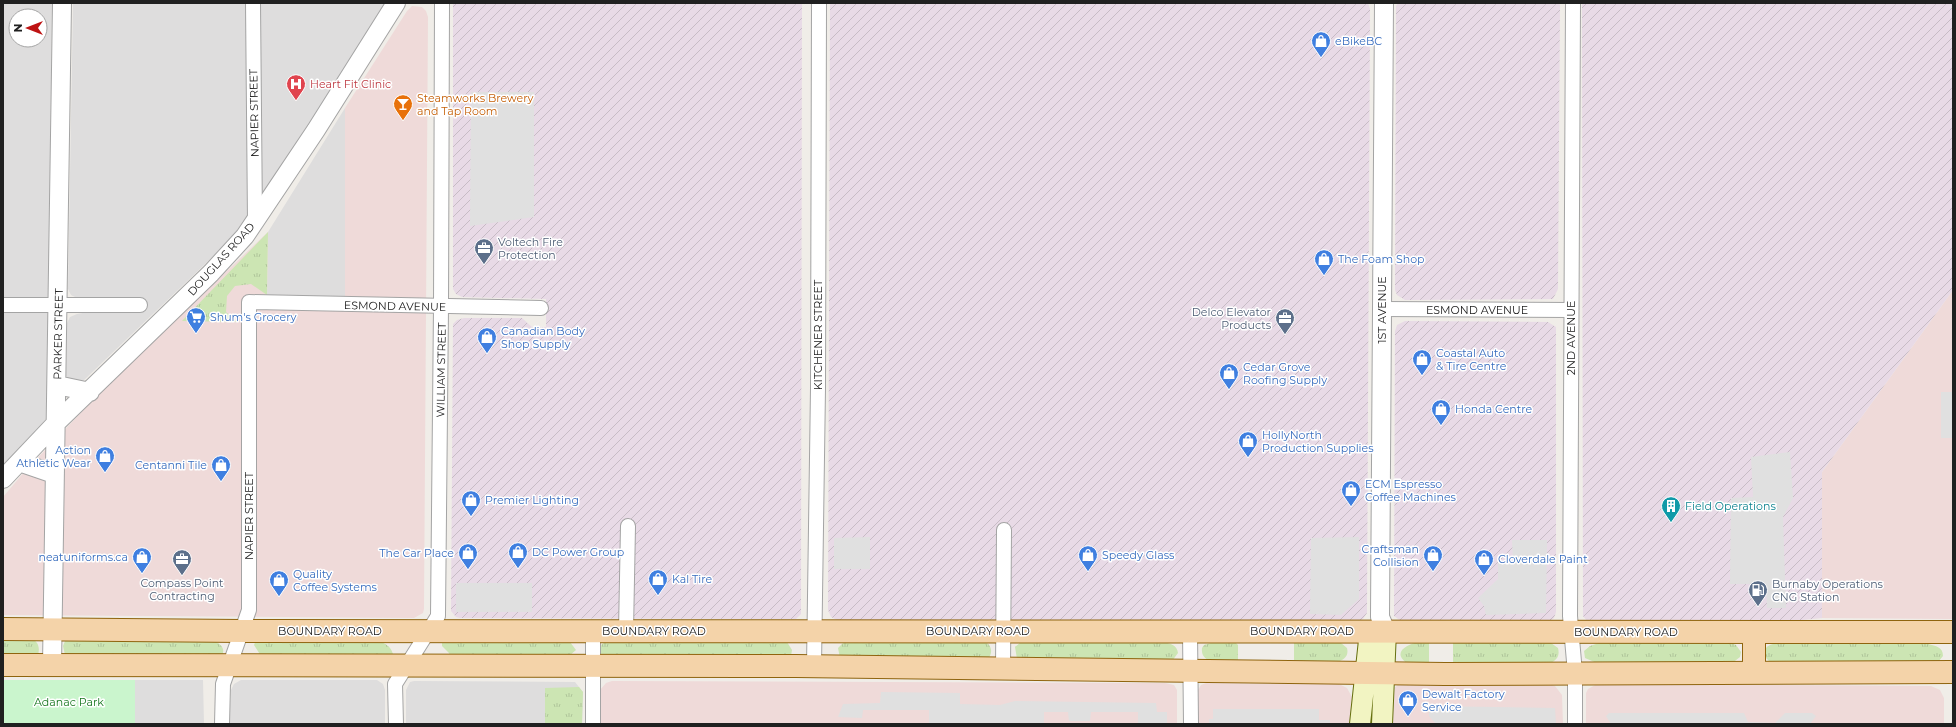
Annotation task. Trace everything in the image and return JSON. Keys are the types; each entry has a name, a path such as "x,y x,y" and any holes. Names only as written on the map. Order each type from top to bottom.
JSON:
{"main road":[{"name":"BOUNDARY ROAD","path":"3,629 242,631 1190,632 1378,627 1571,632 1953,632"},
{"path":"1378,627 1375,672 1382,724"},
{"path":"1754,632 1754,672"},
{"path":"3,665 405,667 814,666 1375,672 1953,672"},
{"path":"1360,724 1375,672"}],"street":[{"name":"PARKER STREET","path":"52,665 62,3"},
{"name":"NAPIER STREET","path":"253,3 255,222"},
{"name":"DOUGLAS ROAD","path":"3,479 56,423 90,392 211,273 245,236 316,130 396,3"},
{"name":"WILLIAM STREET","path":"396,724 395,684 438,616 442,3"},
{"name":"KITCHENER STREET","path":"814,666 818,388 819,3"},
{"name":"1ST AVENUE","path":"1378,627 1384,3"},
{"name":"2ND AVENUE","path":"1573,3 1571,632 1575,672 1575,724"},
{"name":"NAPIER STREET","path":"222,724 223,684 249,610 249,302"},
{"name":"ESMOND AVENUE","path":"249,302 541,308"},
{"path":"3,305 140,305"},
{"name":"ESMOND AVENUE","path":"1382,309 1571,310"},
{"path":"57,385 90,392"},
{"path":"19,462 54,474"},
{"path":"626,631 628,526"},
{"path":"1003,668 1004,530"},
{"path":"593,631 593,724"},
{"path":"1190,632 1191,724"}],"shaded area":[{"path":"3,3 52,3 47,418 3,475"},
{"path":"73,3 386,3 250,221 82,382 67,380 66,377 67,323 70,317 88,312 139,311 77,298 71,295 68,289"},
{"path":"453,3 802,3 801,614 796,619 460,618 456,617 451,611 453,324 457,320 464,318 522,318 533,328 546,327 546,299 462,297 456,294 453,289"},
{"path":"830,3 1368,3 1370,9 1367,613 1363,619 1358,622 837,620 831,617 828,610"},
{"path":"1398,3 1559,3 1558,289 1553,299 1405,300 1397,295 1395,290 1396,6"},
{"path":"1582,3 1953,3 1953,290 1822,472 1822,618 1774,623 1587,621 1583,616"},
{"path":"412,6 422,7 426,11 428,17 423,613 414,618 3,615 3,497 25,471 120,372 268,232 267,295 345,297 345,108 407,11"},
{"path":"471,92 534,92 534,217 470,226"},
{"path":"345,108 345,297 267,295 268,232"},
{"path":"1953,290 1953,619 1822,618 1822,472"},
{"path":"1405,321 1548,322 1556,327 1556,612 1554,618 1549,622 1401,621 1394,616 1395,331 1397,325"},
{"path":"1941,392 1953,392 1953,438 1941,438"},
{"path":"1790,452 1793,498 1783,517 1786,608 1767,608 1766,584 1730,584 1731,498 1753,497 1751,457"},
{"path":"870,537 870,569 834,569 834,538"},
{"path":"1359,537 1359,599 1341,615 1310,614 1311,538"},
{"path":"1512,540 1547,540 1546,613 1486,615 1484,606 1478,598 1498,579 1498,562 1513,562"},
{"path":"456,583 532,583 532,612 456,612"},
{"path":"135,680 203,680 204,724 135,724"},
{"path":"241,680 377,680 383,684 385,690 385,724 229,724 231,690 234,684"},
{"path":"612,681 1165,683 1174,685 1177,690 1177,724 600,724 600,690 606,683"},
{"path":"410,682 575,682 583,692 582,724 406,724 406,690"},
{"path":"1206,683 1339,684 1347,688 1352,697 1351,724 1197,724 1198,690 1201,685"},
{"path":"1399,684 1549,684 1555,686 1562,695 1563,724 1391,724 1393,689"},
{"path":"1597,684 1931,686 1940,690 1944,698 1944,724 1586,724 1586,693 1588,689"},
{"path":"881,692 960,693 960,704 1000,705 1015,701 1156,703 1157,712 1167,712 1167,724 1138,724 1138,712 1091,712 1090,721 1069,721 1068,712 1044,712 1044,724 929,724 929,710 863,710 862,718 838,717 843,704 880,703"},
{"path":"1429,706 1555,708 1556,724 1436,724 1429,716"},
{"path":"1213,709 1319,709 1319,720 1330,720 1330,724 1209,724 1209,719 1213,719"},
{"path":"1609,713 1744,713 1748,722 1775,723 1785,713 1812,713 1816,716 1810,724 1611,724 1606,716"}],"green space":[{"path":"268,232 267,295 251,284 235,286 227,296 226,312 237,322 182,321"},
{"path":"3,637 22,637 33,640 37,643 39,648 38,655 3,660"},
{"path":"71,638 212,639 222,646 223,654 221,657 65,655 63,646 65,641"},
{"path":"373,639 380,641 390,648 393,654 391,659 261,656 254,645 256,640"},
{"path":"607,641 787,642 792,650 791,656 601,656 599,649 602,644"},
{"path":"845,641 985,642 989,645 991,652 988,659 840,658 838,648"},
{"path":"1022,641 1164,642 1175,647 1178,653 1172,661 1017,659 1015,647"},
{"path":"442,642 570,642 576,650 569,656 451,655 442,646"},
{"path":"1214,642 1235,642 1238,645 1238,660 1235,662 1219,662 1209,660 1205,657 1202,653 1202,648 1204,645"},
{"path":"1294,642 1341,643 1347,648 1347,654 1344,659 1331,663 1303,663 1301,661 1294,660"},
{"path":"1419,642 1429,643 1429,663 1407,663 1402,659 1401,652 1406,647"},
{"path":"1453,643 1551,643 1558,648 1559,653 1556,659 1550,663 1453,664"},
{"path":"1599,643 1731,643 1736,645 1741,652 1740,657 1731,664 1599,664 1585,658 1584,651 1590,646"},
{"path":"1773,644 1928,644 1936,646 1940,649 1943,656 1938,662 1770,662 1764,656 1764,651 1767,647"},
{"name":"Adanac Park","path":"3,680 135,680 135,724 3,724"},
{"path":"579,687 583,692 582,724 545,724 545,688"}],"place":[{"name":"eBikeBC","path":"1321,58"},
{"name":"Heart Fit Clinic","path":"296,101"},
{"name":"Steamworks Brewery and Tap Room","path":"403,121"},
{"name":"Voltech Fire Protection","path":"484,265"},
{"name":"The Foam Shop","path":"1324,276"},
{"name":"Shum's Grocery","path":"196,334"},
{"name":"Delco Elevator Products","path":"1285,335"},
{"name":"Canadian Body Shop Supply","path":"487,354"},
{"name":"Coastal Auto & Tire Centre","path":"1422,376"},
{"name":"Cedar Grove Roofing Supply","path":"1229,390"},
{"name":"Honda Centre","path":"1441,426"},
{"name":"HollyNorth Production Supplies","path":"1248,458"},
{"name":"Action Athletic Wear","path":"105,473"},
{"name":"Centanni Tile","path":"221,482"},
{"name":"ECM Espresso Coffee Machines","path":"1351,507"},
{"name":"Premier Lighting","path":"471,517"},
{"name":"Field Operations","path":"1671,523"},
{"name":"DC Power Group","path":"518,569"},
{"name":"The Car Place","path":"468,570"},
{"name":"Speedy Glass","path":"1088,572"},
{"name":"Craftsman Collision","path":"1433,572"},
{"name":"neatuniforms.ca","path":"142,574"},
{"name":"Compass Point Contracting","path":"182,576"},
{"name":"Cloverdale Paint","path":"1484,576"},
{"name":"Kal Tire","path":"658,596"},
{"name":"Quality Coffee Systems","path":"279,597"},
{"name":"Burnaby Operations CNG Station","path":"1758,607"},
{"name":"Dewalt Factory Service","path":"1408,717"}]}
